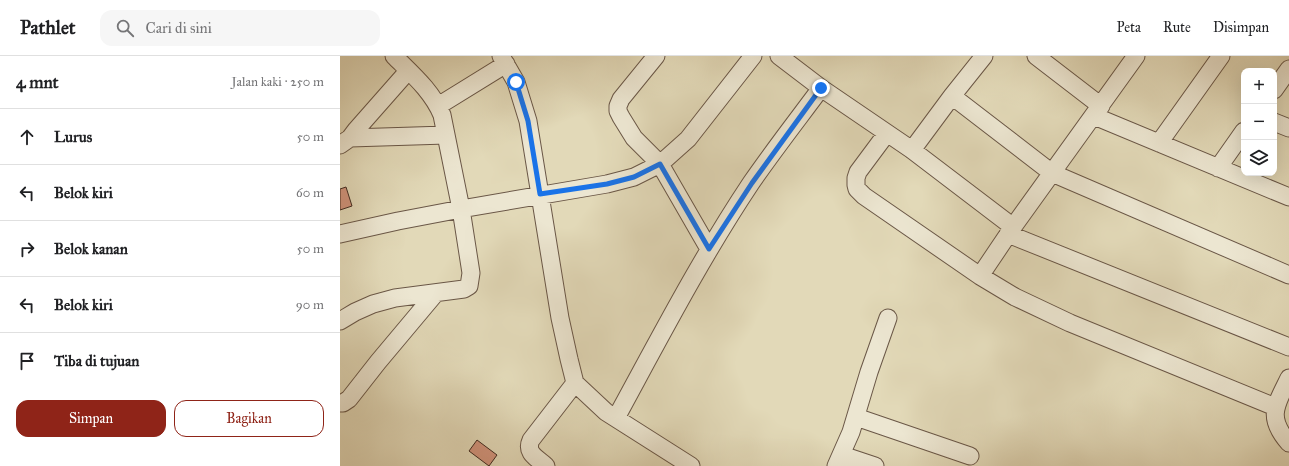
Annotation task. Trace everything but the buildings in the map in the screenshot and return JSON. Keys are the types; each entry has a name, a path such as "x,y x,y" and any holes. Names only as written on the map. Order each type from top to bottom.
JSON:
{"street":[{"path":"340,321 373,304 395,298 435,294 464,289 469,286 471,273 461,209 442,116 430,93 394,56"},
{"path":"656,56 621,99 618,106 618,112 634,138 660,164 709,249"},
{"path":"340,234 398,221 540,194 607,184 634,177 660,164 688,139 753,56"},
{"path":"779,56 821,88 912,150 1010,230 1289,347"},
{"path":"912,150 984,56"},
{"path":"980,276 1010,230 1098,111 1136,56"},
{"path":"1159,143 1221,56"},
{"path":"1041,57 1098,111 1159,143 1289,197"},
{"path":"438,106 504,60 516,82 528,121 548,252 560,318 575,383 598,406 691,466"},
{"path":"1277,86 1289,69"},
{"path":"345,141 408,71"},
{"path":"616,418 709,249 752,183 821,88"},
{"path":"952,96 1052,173 1289,275"},
{"path":"1277,123 1289,128"},
{"path":"887,133 858,172 856,178 857,189 880,208 980,276 1015,297 1070,323 1275,407"},
{"path":"345,141 446,135"},
{"path":"1218,168 1241,135"},
{"path":"340,403 343,403 349,399 435,294"},
{"path":"875,466 839,460 856,417 869,372 888,318"},
{"path":"1289,378 1275,407 1277,428 1289,443"},
{"path":"546,466 531,453 529,450 529,445 531,440 575,383"},
{"path":"856,417 970,456"}],"route":[{"path":"516,82 528,121 540,194 607,184 634,177 660,164 709,249 752,183 821,88"}]}
